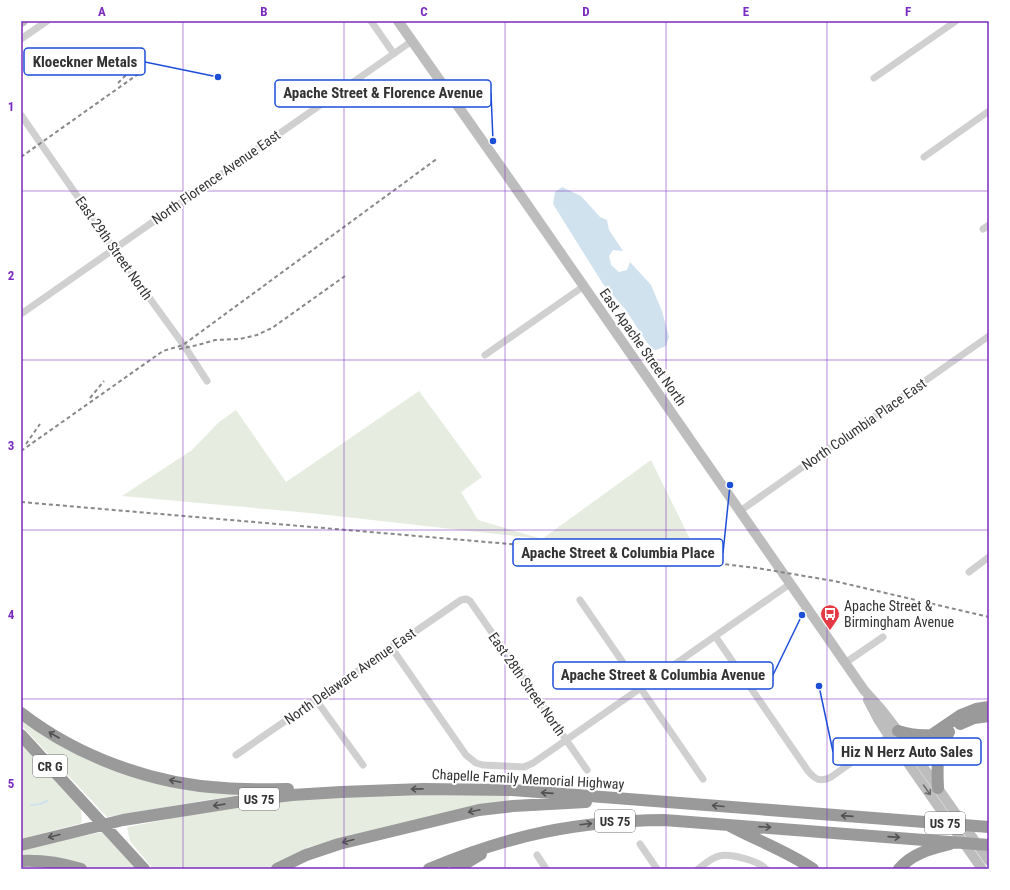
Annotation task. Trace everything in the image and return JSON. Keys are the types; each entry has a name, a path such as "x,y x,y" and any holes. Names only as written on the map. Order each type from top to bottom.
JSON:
{"highway":[{"path":"910,754 932,735 966,712 976,708 989,708"},
{"path":"21,713 53,734 91,754 125,768 173,781 210,787 241,789 397,790"},
{"path":"910,754 968,720 980,716 989,716"},
{"path":"938,788 938,758 941,745 949,732"},
{"path":"893,733 917,736 932,735"},
{"name":"CR G","path":"21,735 144,869"},
{"name":"Chapelle Family Memorial Highway","path":"21,845 123,820 192,808 292,796 397,790 512,790 983,826"},
{"path":"277,869 306,855 339,844 479,810 513,806 642,800"},
{"name":"US 75","path":"429,869 470,852 507,840 573,826 621,820 664,820 726,824 931,844 958,842 989,845"},
{"path":"983,826 989,822"},
{"path":"726,824 747,836 788,854 813,869"},
{"path":"456,869 507,840"},
{"path":"899,869 913,856 931,844"},
{"path":"21,861 49,862 81,869"}],"main road":[{"name":"East Apache Street North","path":"398,21 584,286 845,663 864,690 885,714 893,733 938,788 989,861"},
{"name":"East Apache Street North","path":"910,754 982,869"}],"street":[{"path":"21,39 47,21"},
{"path":"371,21 394,54"},
{"path":"874,78 956,21"},
{"name":"North Florence Avenue East","path":"21,314 412,41"},
{"path":"924,157 989,111"},
{"name":"East 29th Street North","path":"21,115 114,249 185,347 207,382"},
{"path":"983,230 989,225"},
{"path":"485,355 584,286"},
{"name":"North Columbia Place East","path":"740,512 989,336"},
{"path":"968,572 989,557"},
{"path":"391,647 466,755 472,760 483,765 524,767 533,763 641,689 790,584"},
{"name":"North Delaware Avenue East","path":"236,755 391,647 461,600 466,599"},
{"name":"East 28th Street North","path":"466,599 470,601 587,770"},
{"path":"580,600 703,779"},
{"path":"715,636 815,779 823,781 831,777 893,733"},
{"path":"845,663 883,637"},
{"path":"316,700 363,765"},
{"path":"640,844 657,869"},
{"path":"537,855 546,869"},
{"path":"698,869 712,859 726,855 757,862 766,868"}],"shaded area":[{"path":"419,391 482,477 461,492 478,520 542,539 310,513 122,496 192,450 219,422 236,410 286,482"},
{"path":"651,460 692,543 542,539"},
{"path":"21,716 93,758 240,792 240,795 107,817 21,725"},
{"path":"21,741 81,808 82,823 21,839"},
{"path":"434,794 509,796 508,802 349,836 309,847 267,869 153,869 130,841 127,827 169,819 169,816 294,800 335,797"},
{"path":"103,832 138,869 93,869 69,862 21,857 21,849"}],"water":[{"path":"562,187 581,196 600,217 607,220 609,230 623,251 613,250 609,256 611,265 619,272 627,270 630,262 651,285 662,311 669,337 666,346 656,350 652,349 625,309 603,284 553,204 555,192"}],"waterway":[{"path":"31,805 40,804 47,801"}],"railway":[{"path":"118,83 133,68"},
{"path":"21,157 141,72"},
{"path":"21,451 163,351 183,345 438,158"},
{"path":"179,349 215,340 240,339 257,335 272,328 345,276"},
{"path":"90,398 104,381"},
{"path":"26,444 40,424"},
{"path":"21,502 661,557 757,568 834,581 989,617"}],"place":[{"name":"Kloeckner Metals","path":"218,77"},
{"name":"Apache Street & Florence Avenue","path":"493,141"},
{"name":"Apache Street & Columbia Place","path":"730,485"},
{"name":"Apache Street & Columbia Avenue","path":"802,615"},
{"name":"Apache Street & Birmingham Avenue","path":"830,631"},
{"name":"Hiz N Herz Auto Sales","path":"819,686"}]}
